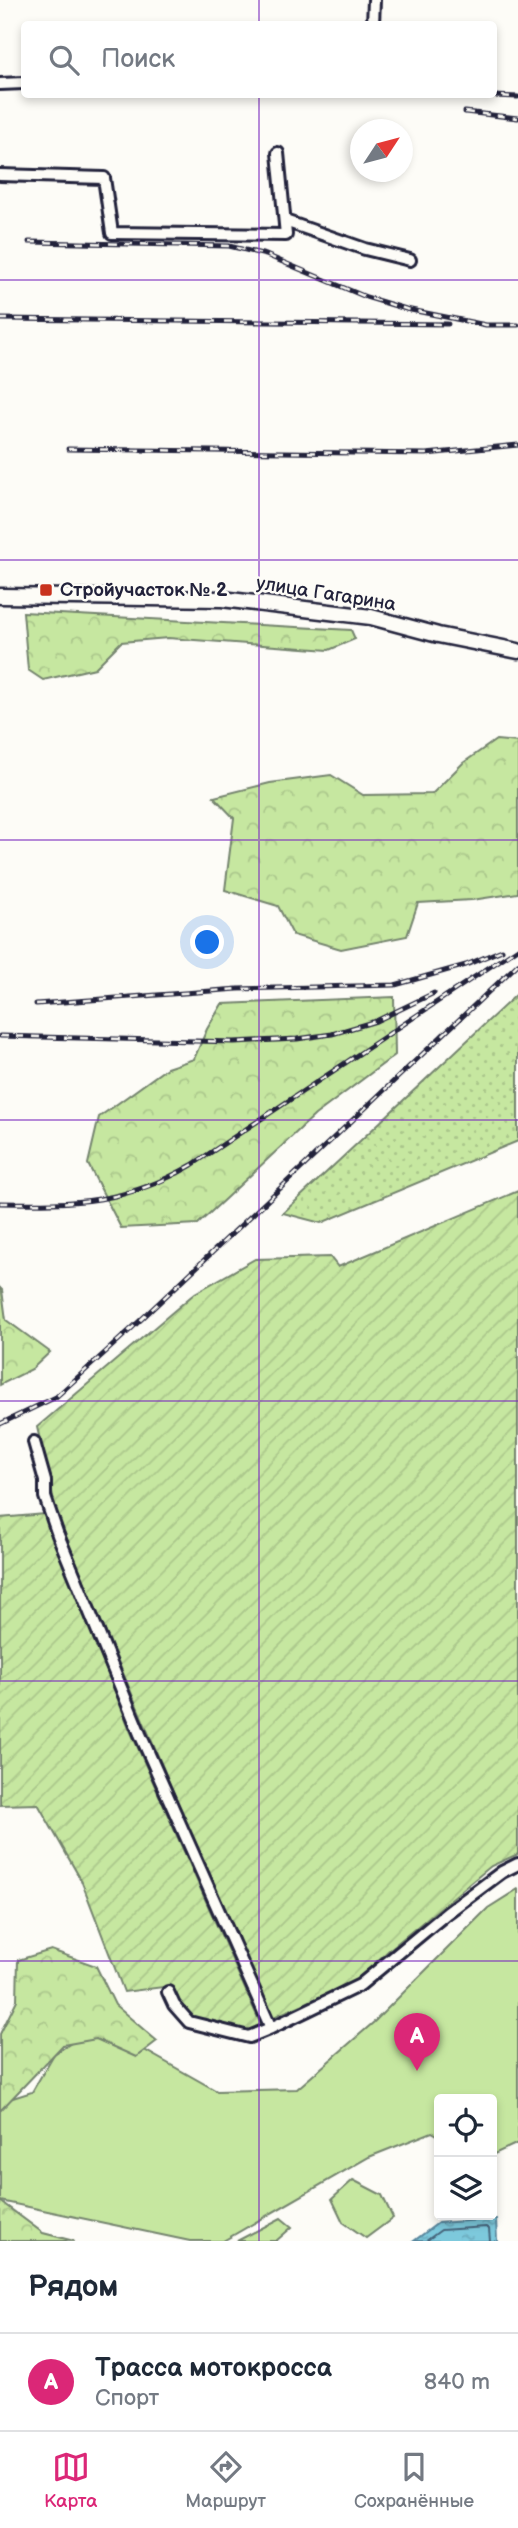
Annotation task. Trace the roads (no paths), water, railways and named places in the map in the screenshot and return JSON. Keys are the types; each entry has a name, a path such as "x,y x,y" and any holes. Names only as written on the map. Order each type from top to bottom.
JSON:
{"main road":[{"name":"улица Гагарина","path":"0,596 222,599 371,617 438,635 518,651"}],"street":[{"path":"373,21 374,0"},
{"path":"0,84 21,83"},
{"path":"0,175 104,178 112,233 286,235 278,153"},
{"path":"285,221 365,249 410,260"},
{"path":"34,1442 45,1481 45,1497 63,1547 140,1734 271,2028"},
{"path":"169,1992 174,2005 189,2022 249,2037 360,1985 446,1913 502,1872 518,1864"}],"water":[{"path":"496,2220 497,2241 414,2241 438,2223"}],"railway":[{"path":"497,96 518,97"},
{"path":"465,112 518,118"},
{"path":"29,242 229,246 266,255 366,297 406,309 486,325 518,325"},
{"path":"0,319 448,324"},
{"path":"68,449 426,454 518,445"},
{"path":"0,1203 53,1203 99,1199 144,1188 168,1178 192,1165 518,948"},
{"path":"36,1004 238,989 395,985 466,965 502,950"},
{"path":"0,1424 56,1397 518,964"},
{"path":"0,1036 234,1042 297,1039 332,1034 376,1021 434,993"}],"place":[{"name":"Стройучасток № 2","path":"46,590"},
{"name":"Трасса мотокросса","path":"417,2071"}]}
